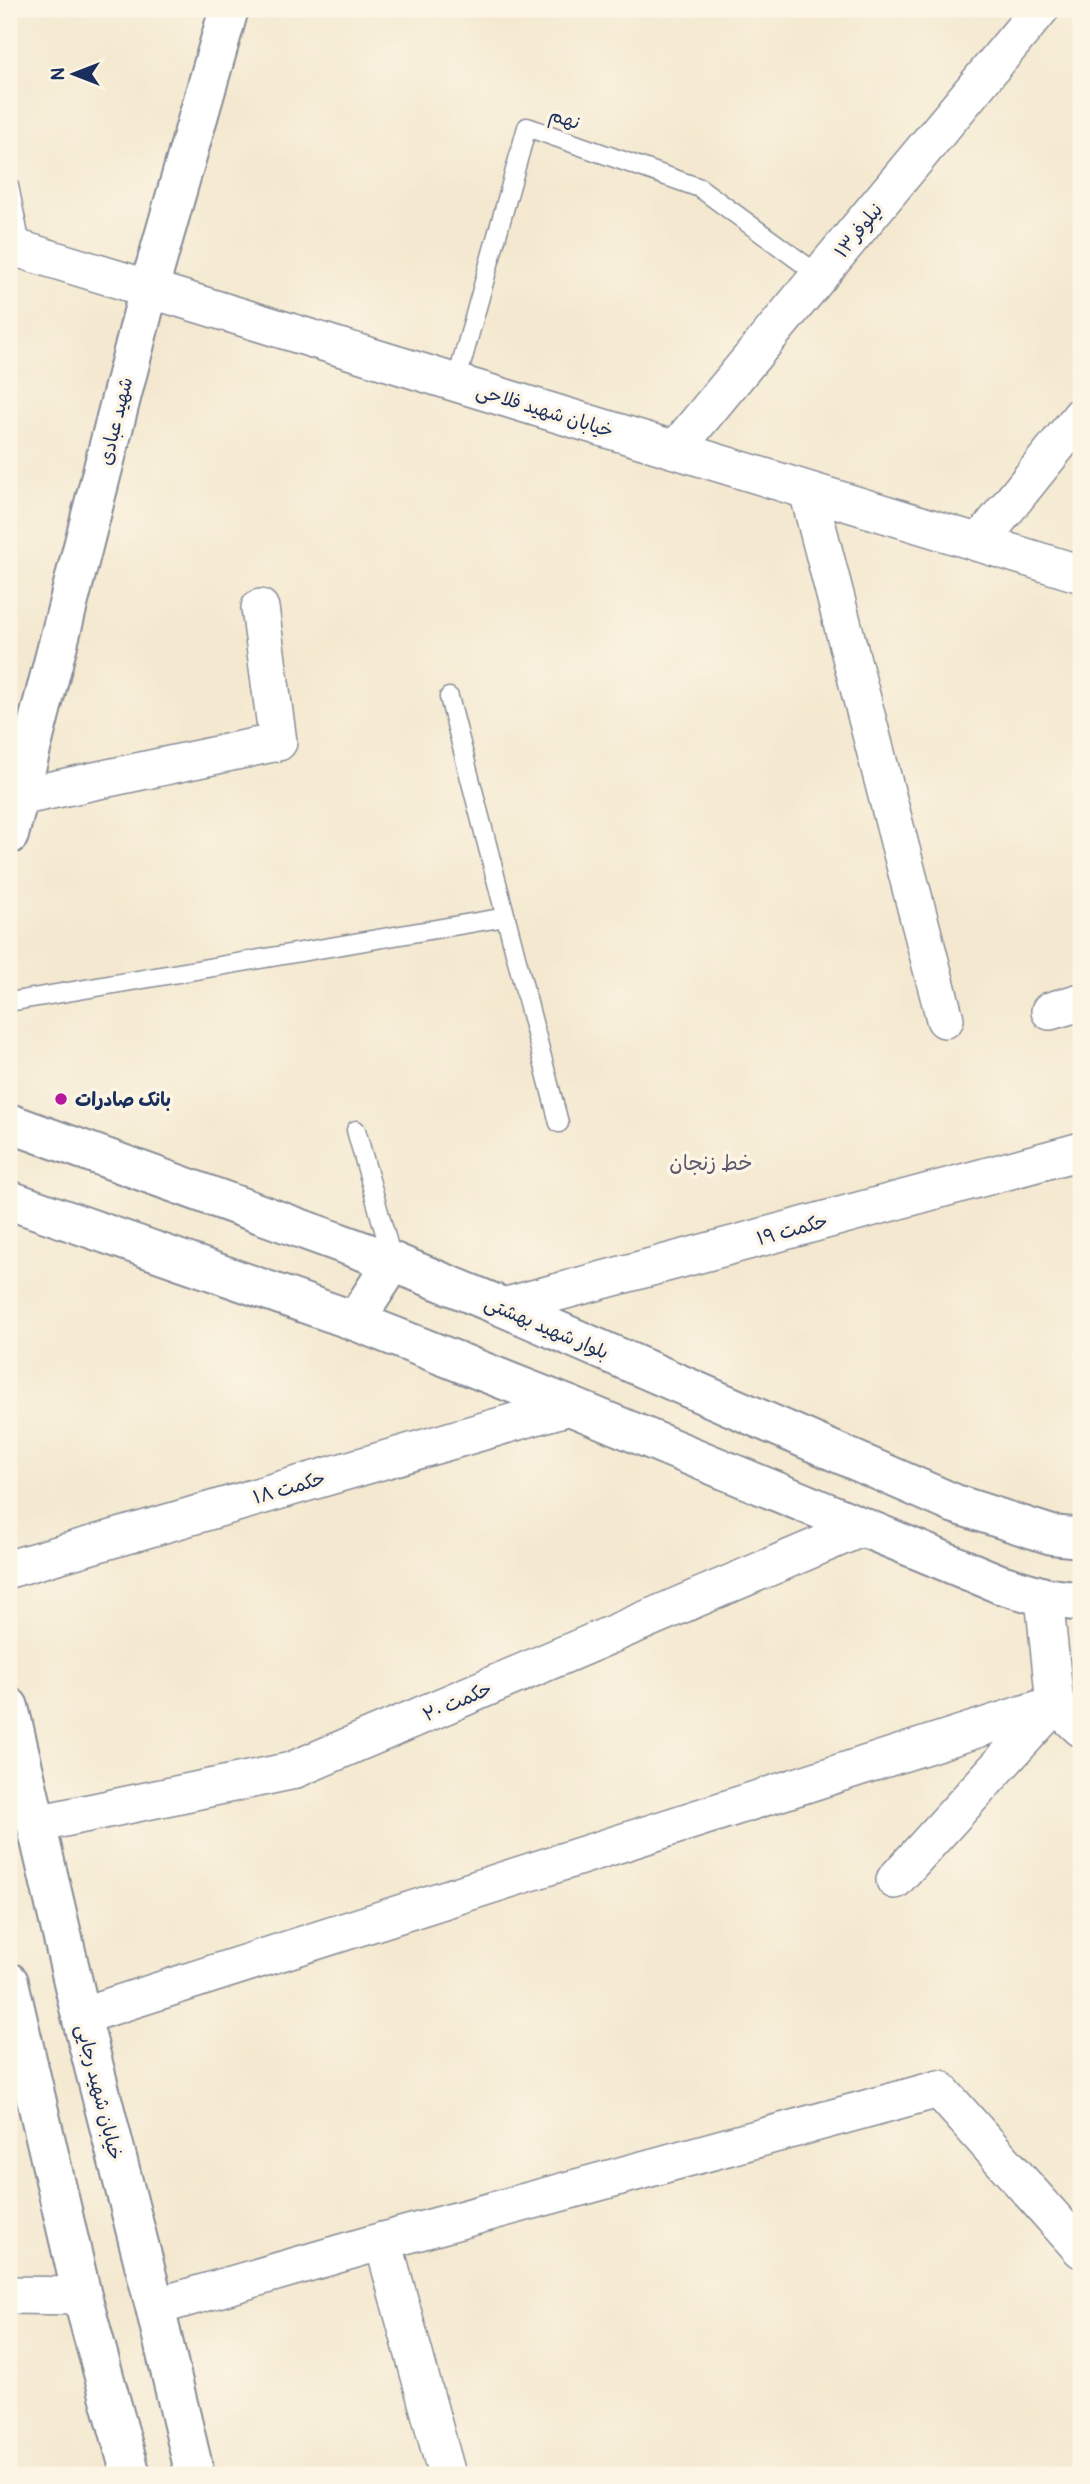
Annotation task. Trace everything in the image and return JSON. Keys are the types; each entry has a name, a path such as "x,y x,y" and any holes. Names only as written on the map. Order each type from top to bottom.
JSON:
{"street":[{"name":"شهید عبادی","path":"9,835 149,289 229,9"},
{"name":"نیلوفر۱۳","path":"675,450 1040,9"},
{"name":"خیابان شهید فلاحی","path":"15,248 1081,574"},
{"path":"979,543 1081,416"},
{"path":"808,491 945,1019"},
{"path":"19,797 278,741 260,608"},
{"name":"بلوار شهید بهشتی","path":"9,1124 393,1262 503,1307 955,1504 1052,1535 1081,1538"},
{"name":"حکمت ۱۹","path":"503,1307 1081,1151"},
{"path":"9,1200 355,1321 570,1406 1000,1584 1063,1599 1068,1716 895,1880"},
{"path":"355,1321 393,1262"},
{"name":"حکمت ۱۸","path":"9,1569 570,1406"},
{"name":"حکمت ۲۰","path":"36,1824 291,1771 861,1528"},
{"name":"خیابان شهید رجایی","path":"9,1707 81,2016 156,2307 195,2475"},
{"path":"81,2016 1068,1716"},
{"path":"9,1982 82,2296 131,2475"},
{"path":"156,2307 383,2241 939,2089 1081,2249"},
{"path":"383,2241 447,2475"},
{"path":"9,2295 82,2296"}],"lane":[{"name":"نهم","path":"456,383 527,127 700,188 820,276"},
{"path":"9,186 15,248"},
{"path":"449,697 559,1123"},
{"path":"9,1002 506,917"},
{"path":"356,1130 393,1262"}],"place":[{"name":"بانک صادرات","path":"61,1099"}],"district":[{"name":"خط زنجان","path":"711,1163"}]}
